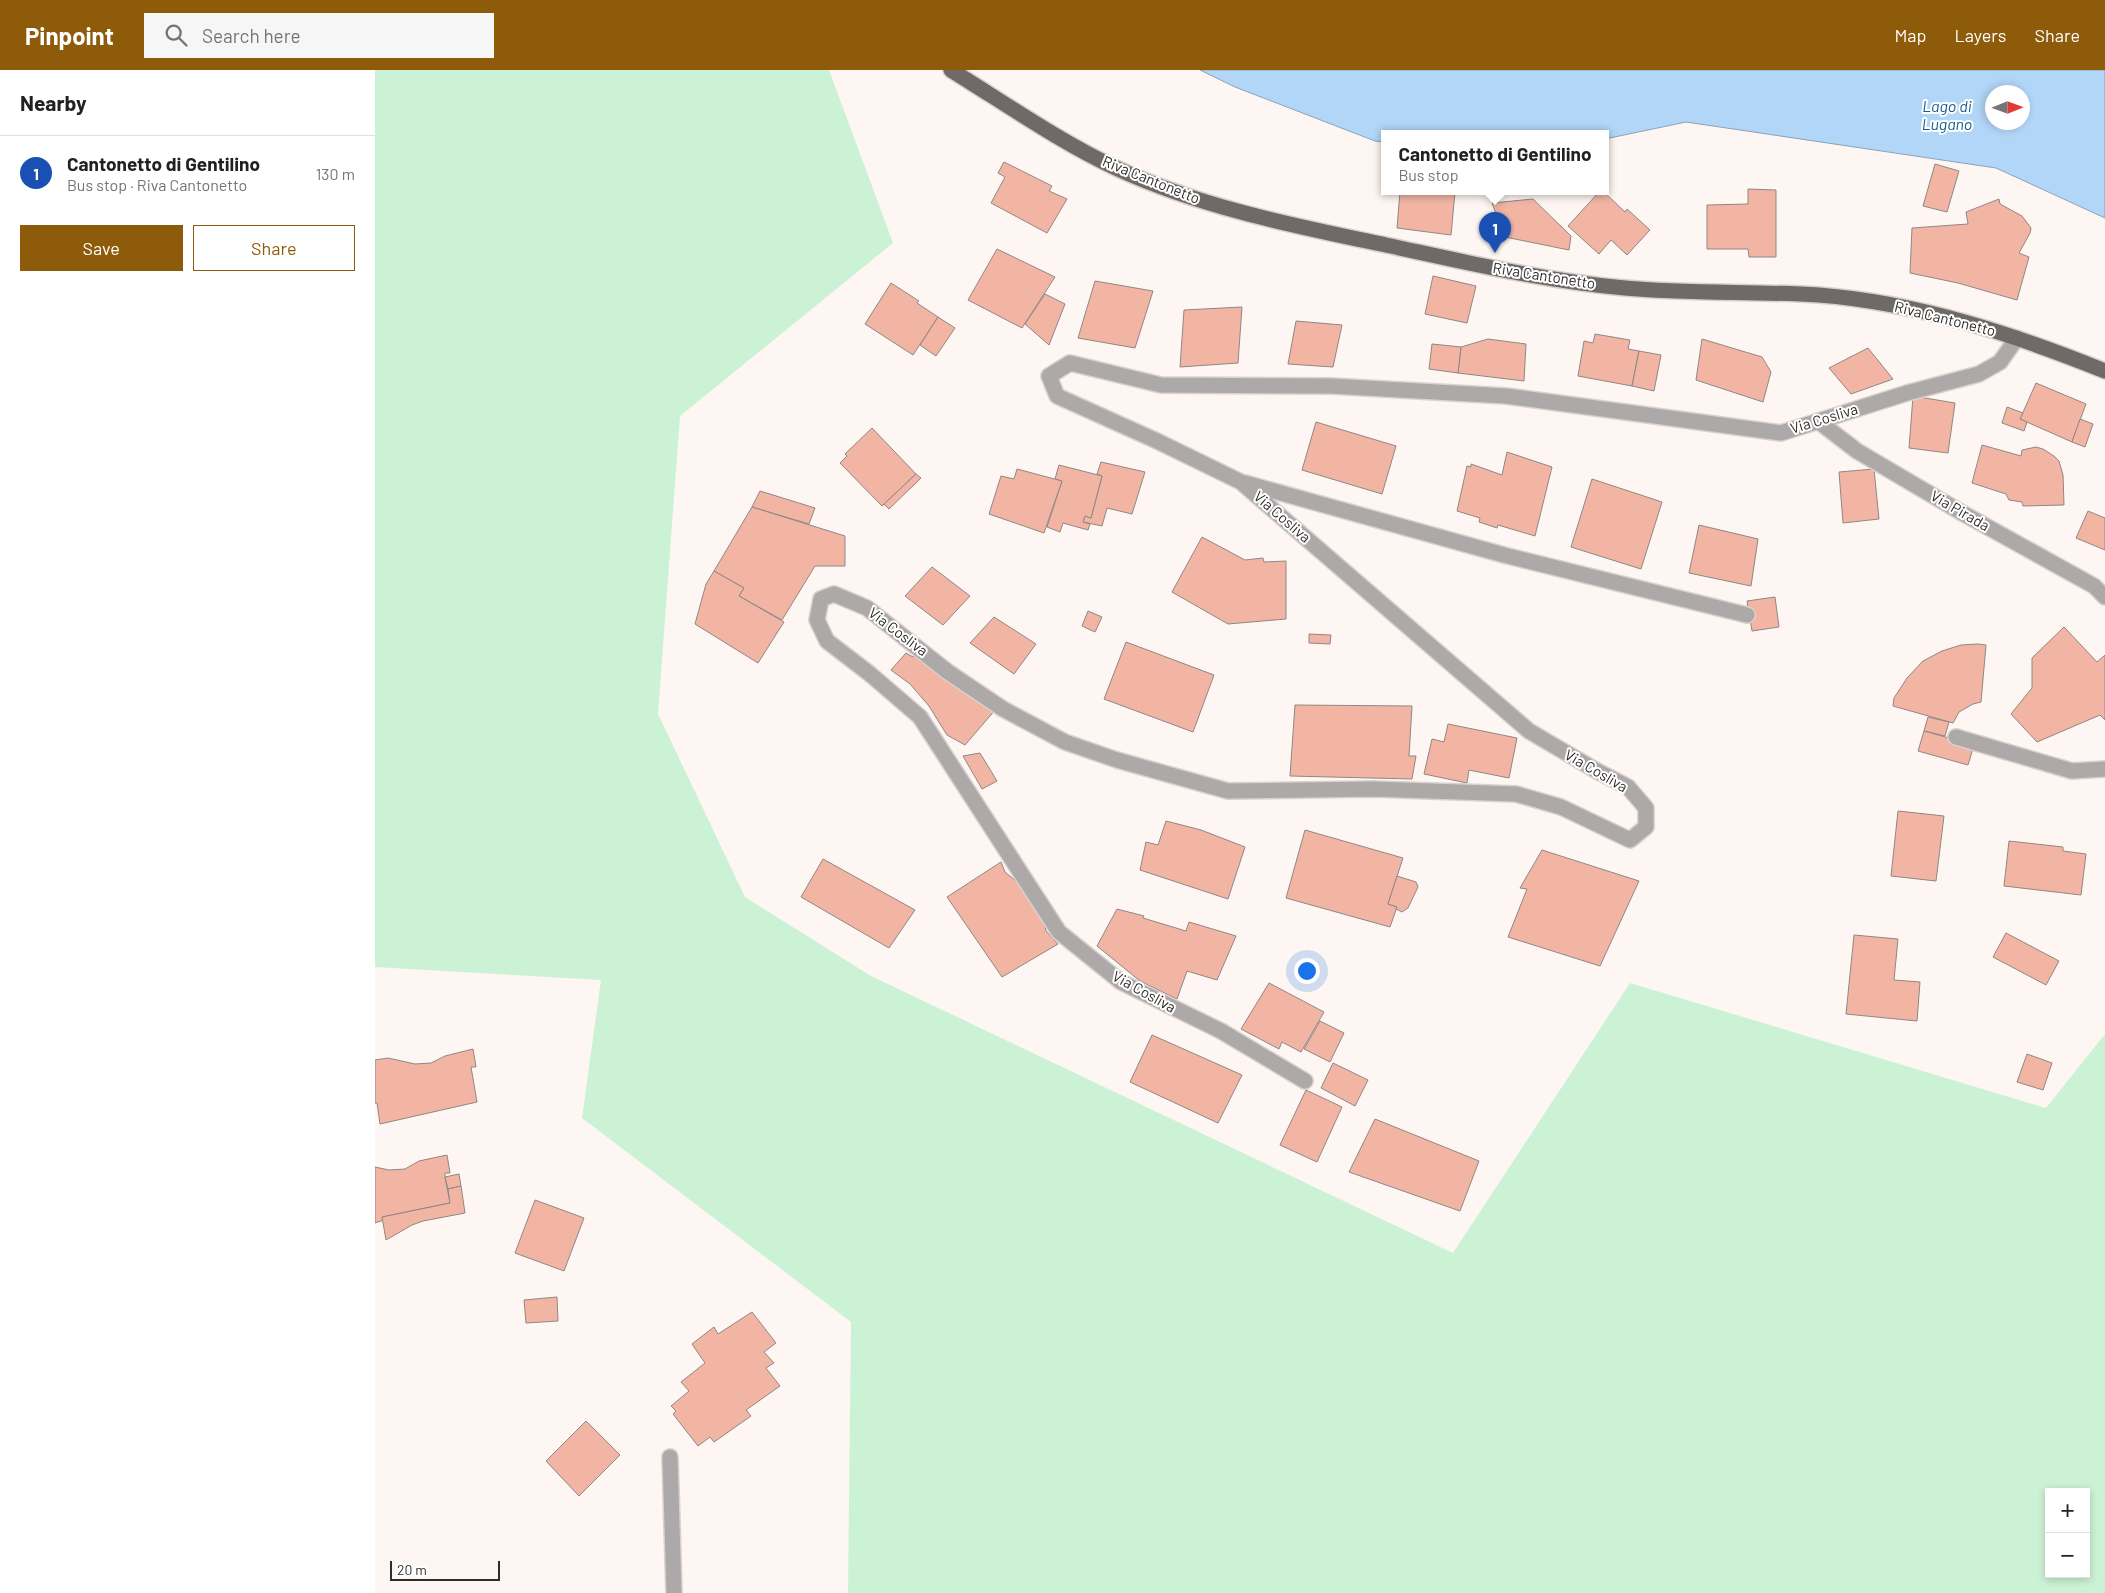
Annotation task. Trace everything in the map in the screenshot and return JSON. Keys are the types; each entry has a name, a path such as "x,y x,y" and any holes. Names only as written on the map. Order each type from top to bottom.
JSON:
{"main road":[{"name":"Riva Cantonetto","path":"951,70 1077,149 1119,170 1162,187 1254,216 1527,275 1624,288 1821,296 1912,308 1976,324 2105,371"}],"street":[{"name":"Via Cosliva","path":"1305,1081 1221,1031 1121,982 1059,932 920,717 870,674 827,641 817,620 821,599 834,594 867,608 948,672 1003,709 1065,742 1117,760 1228,791 1374,789 1516,794 1561,807 1630,840 1646,827 1646,808 1628,787 1529,731 1241,482 1157,441 1057,396 1049,376 1070,363 1161,385 1331,386 1506,396 1781,433 1907,393 1979,374 2000,362 2017,338"},
{"name":"Via Pirada","path":"1818,421 1857,451 1964,514 2094,586 2105,597"},
{"path":"1241,482 1503,555 1747,615"},
{"path":"1956,737 2073,771 2105,770"},
{"path":"670,1457 675,1593"}],"green space":[{"path":"375,70 829,70 893,243 680,416 658,714 745,897 871,976 1453,1253 1630,983 2046,1108 2105,1034 2105,1593 848,1593 851,1322 582,1118 601,980 375,967"}],"water":[{"name":"Lago di Lugano","path":"1200,70 2105,70 2105,218 1996,168 1686,122 1609,138 1609,130 1381,130 1381,142 1375,141 1235,87"}],"building":[{"path":"1004,162 1052,186 1049,191 1067,199 1047,233 991,203 1005,177 998,173"},
{"path":"1935,164 1959,171 1947,212 1923,206"},
{"path":"1748,189 1776,190 1776,257 1749,257 1748,249 1707,249 1707,205 1748,204"},
{"path":"1400,195 1455,195 1451,235 1397,228"},
{"path":"1596,195 1607,195 1625,212 1627,209 1650,230 1627,255 1611,240 1599,254 1568,226"},
{"path":"1533,199 1571,236 1569,250 1505,237 1492,203"},
{"path":"1999,199 2000,204 2022,216 2031,228 2019,253 2029,257 2017,300 1958,283 1910,273 1912,228 1968,224 1966,212"},
{"path":"997,249 1055,277 1022,328 968,300"},
{"path":"1433,276 1476,286 1467,323 1425,314"},
{"path":"1095,281 1153,291 1135,348 1078,338"},
{"path":"891,283 919,301 917,303 938,317 913,355 865,324"},
{"path":"1045,294 1065,304 1049,345 1025,324"},
{"path":"1242,307 1238,363 1180,367 1184,310"},
{"path":"938,317 955,328 936,356 920,345"},
{"path":"1296,321 1342,325 1333,367 1288,364"},
{"path":"1595,334 1630,340 1628,349 1639,351 1632,386 1578,376 1584,341 1593,343"},
{"path":"1488,339 1526,344 1524,381 1458,373 1461,347"},
{"path":"1702,339 1762,357 1771,372 1763,402 1696,380"},
{"path":"1432,344 1461,347 1458,373 1429,369"},
{"path":"1868,348 1893,379 1851,394 1829,368"},
{"path":"1639,351 1661,355 1654,391 1632,386"},
{"path":"2036,383 2086,404 2072,442 2020,419"},
{"path":"1913,396 1955,403 1948,453 1909,448"},
{"path":"2007,407 2023,413 2020,419 2027,422 2024,431 2002,423"},
{"path":"2080,419 2093,424 2085,447 2072,442"},
{"path":"1316,422 1396,446 1382,494 1302,470"},
{"path":"872,428 916,474 882,506 840,463 847,456 845,454"},
{"path":"1982,445 2021,456 2022,450 2036,447 2054,456 2059,461 2063,475 2064,505 2023,506 2022,502 2009,500 2006,494 1972,483"},
{"path":"1507,452 1552,467 1535,536 1498,525 1497,528 1479,522 1480,518 1457,511 1467,466 1471,467 1471,464 1502,475"},
{"path":"1101,462 1145,472 1132,514 1107,508 1102,526 1083,522 1085,516 1091,518 1102,476 1097,474"},
{"path":"1059,465 1102,476 1091,518 1085,516 1083,522 1090,524 1088,530 1063,523 1060,532 1047,527 1062,481 1055,479"},
{"path":"1017,469 1062,481 1044,533 989,514 1001,476 1014,479"},
{"path":"1874,469 1879,519 1843,523 1839,472"},
{"path":"916,474 921,478 889,509 884,504"},
{"path":"1592,479 1662,502 1641,569 1571,547"},
{"path":"760,491 815,508 809,524 752,507"},
{"path":"752,507 845,536 845,566 815,566 782,620 739,596 744,588 714,571"},
{"path":"2088,511 2105,518 2105,550 2076,538"},
{"path":"1699,525 1758,539 1751,586 1689,573"},
{"path":"1202,537 1245,560 1263,558 1264,562 1286,561 1286,619 1228,624 1172,592"},
{"path":"932,567 970,596 943,625 905,596"},
{"path":"714,571 744,588 739,596 784,622 758,663 695,624 706,584"},
{"path":"1775,597 1779,627 1752,631 1747,601"},
{"path":"1088,611 1102,617 1095,632 1082,626"},
{"path":"994,617 1036,644 1014,674 970,643"},
{"path":"2064,627 2097,662 2105,655 2105,720 2100,715 2037,742 2011,714 2032,688 2032,658"},
{"path":"1309,634 1331,635 1330,644 1309,643"},
{"path":"1126,642 1214,675 1193,732 1104,699"},
{"path":"1961,645 1986,645 1981,702 1959,712 1953,723 1893,706 1894,698 1907,678 1923,661 1942,651"},
{"path":"906,653 913,657 916,654 996,709 965,745 947,735 929,706 910,684 891,670"},
{"path":"1295,705 1412,706 1409,756 1416,756 1412,779 1290,776"},
{"path":"1928,717 1949,722 1945,736 1924,731"},
{"path":"1448,724 1517,738 1509,778 1469,770 1467,783 1424,774 1432,739 1444,742"},
{"path":"1924,731 1974,745 1968,765 1918,751"},
{"path":"980,753 997,781 982,789 963,756"},
{"path":"1898,811 1944,816 1936,881 1891,876"},
{"path":"1166,821 1201,830 1245,847 1228,899 1140,870 1146,842 1158,845"},
{"path":"1305,830 1403,858 1388,904 1397,907 1390,927 1286,898"},
{"path":"2009,841 2063,847 2063,851 2086,854 2081,895 2004,886"},
{"path":"1542,850 1639,881 1600,966 1508,937 1527,889 1520,888"},
{"path":"823,859 915,910 889,948 801,897"},
{"path":"1001,862 1005,872 1016,881 1044,921 1046,931 1058,944 1002,977 947,897"},
{"path":"1397,876 1416,882 1418,887 1408,908 1402,912 1396,909 1397,907 1388,904"},
{"path":"1117,909 1144,916 1143,918 1186,931 1189,922 1236,936 1217,980 1187,971 1177,999 1140,981 1097,946"},
{"path":"2006,933 2059,961 2046,985 1993,957"},
{"path":"1854,935 1898,939 1894,980 1920,982 1917,1021 1846,1014"},
{"path":"1269,983 1324,1012 1301,1052 1282,1042 1279,1049 1241,1029"},
{"path":"1320,1021 1344,1033 1330,1062 1304,1049"},
{"path":"1152,1035 1242,1075 1218,1123 1130,1082"},
{"path":"473,1049 476,1067 471,1067 477,1102 380,1124 377,1103 375,1103 375,1060 388,1058 415,1064 431,1063 445,1056"},
{"path":"2027,1054 2052,1063 2043,1090 2017,1082"},
{"path":"1333,1063 1368,1080 1355,1106 1321,1088"},
{"path":"1306,1090 1342,1107 1317,1162 1280,1145"},
{"path":"1375,1119 1479,1161 1460,1211 1349,1172"},
{"path":"447,1155 450,1173 445,1173 445,1177 450,1203 382,1217 384,1220 375,1223 375,1167 389,1170 405,1169 419,1161"},
{"path":"459,1174 461,1186 448,1189 445,1177"},
{"path":"461,1186 465,1213 423,1221 386,1240 382,1217 450,1203 448,1189"},
{"path":"535,1200 584,1218 564,1271 515,1253"},
{"path":"557,1297 558,1321 526,1323 524,1300"},
{"path":"752,1312 776,1343 764,1352 774,1363 766,1368 780,1386 746,1410 751,1416 714,1442 710,1437 698,1446 673,1414 676,1411 671,1406 689,1391 681,1382 705,1363 692,1344 714,1327 718,1334"},
{"path":"586,1421 620,1455 579,1496 546,1461"}],"place":[{"name":"Cantonetto di Gentilino","path":"1495,253"}]}
